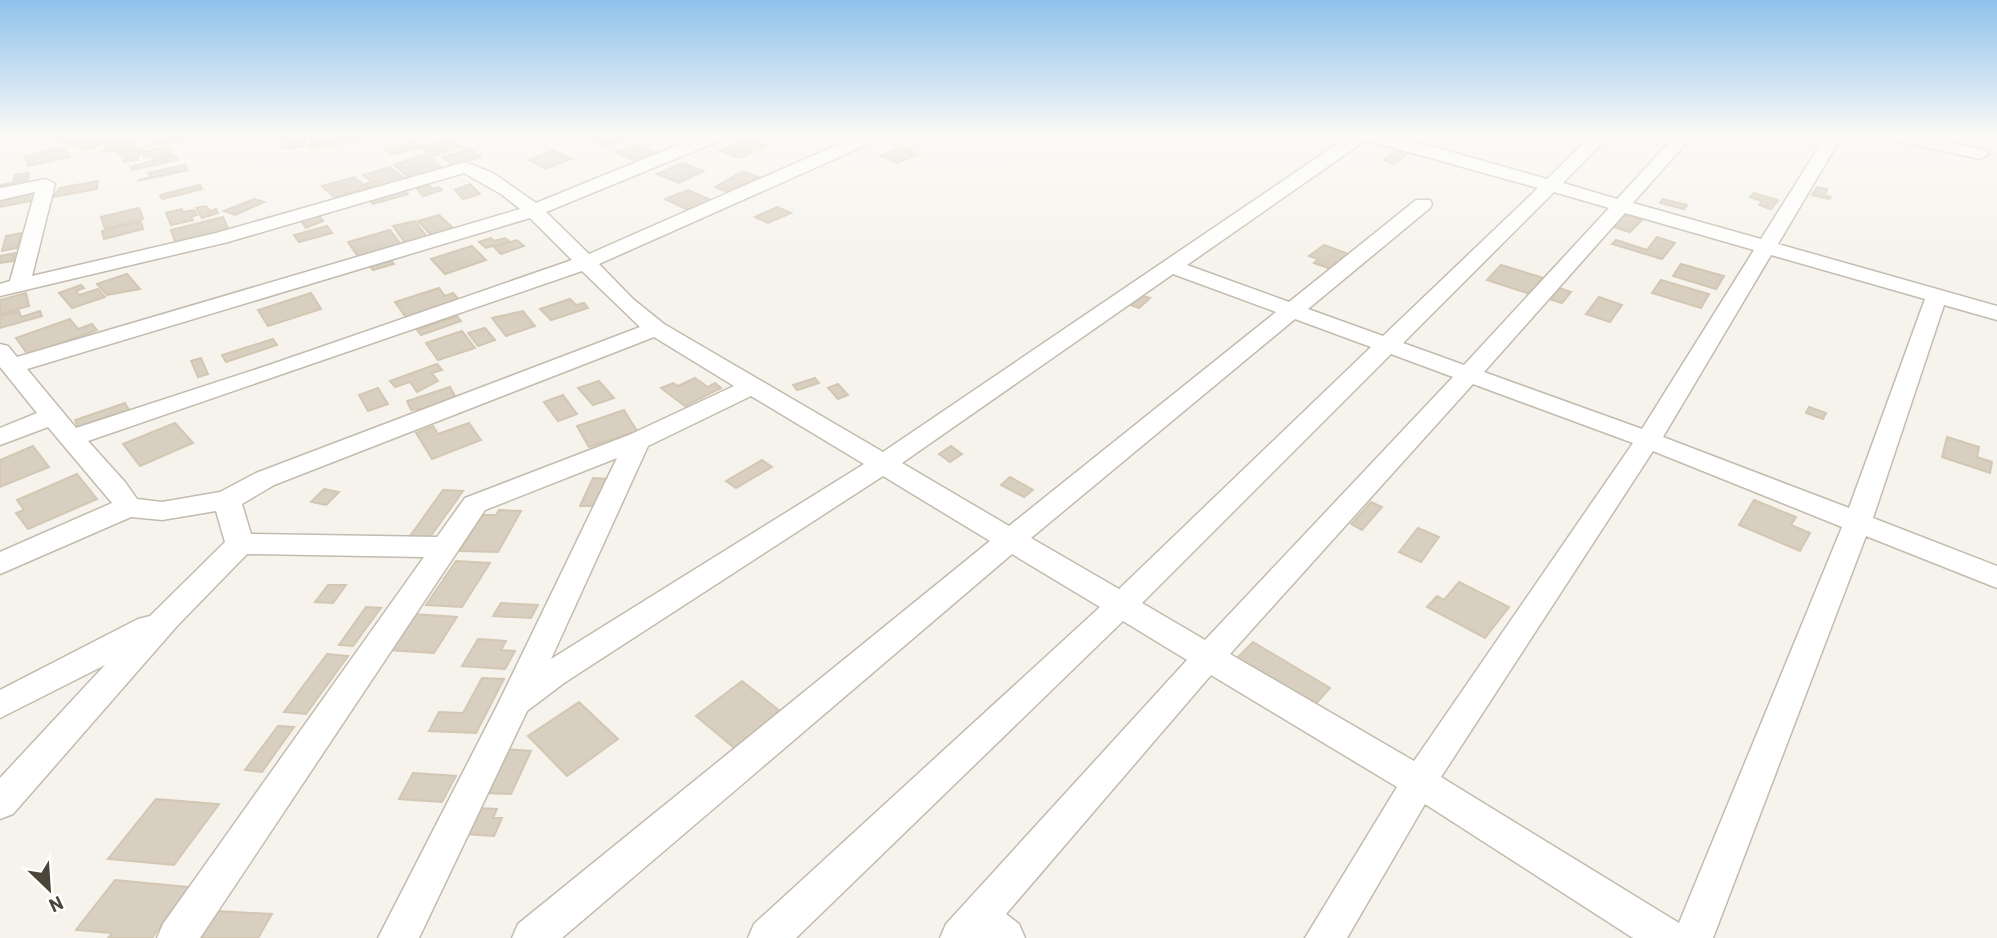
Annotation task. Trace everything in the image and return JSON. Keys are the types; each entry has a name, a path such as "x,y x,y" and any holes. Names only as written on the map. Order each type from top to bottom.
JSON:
{"street":[{"path":"10,288 221,238 428,178"},
{"path":"489,178 532,211 587,262 617,296 656,329 1419,782 1668,938"},
{"path":"128,507 116,488 3,356 532,211 613,178"},
{"path":"71,438 280,369 587,262 777,178"},
{"path":"515,702 553,674 882,465 1302,178"},
{"path":"1521,178 1997,313"},
{"path":"768,938 1121,605 1558,178"},
{"path":"981,931 1208,657 1645,178"},
{"path":"1325,938 1419,782 1648,440 1808,178"},
{"path":"0,194 46,184 10,288"},
{"path":"533,938 1010,540 1423,204"},
{"path":"1171,265 1648,440 1997,578"},
{"path":"1693,938 1858,522 1937,295"},
{"path":"0,564 128,507 162,511 227,500 265,478 656,329"},
{"path":"177,938 475,504 638,441 753,386"},
{"path":"0,437 52,416"},
{"path":"398,938 515,702 638,441"},
{"path":"227,500 240,544"},
{"path":"0,803 166,618 240,544 445,547"},
{"path":"0,705 166,618"}],"building":[{"path":"14,178 28,178 27,184 0,189 0,185 13,183"},
{"path":"355,178 368,188 335,198 322,186"},
{"path":"367,178 406,180 372,190 365,184 372,182"},
{"path":"666,178 690,178 679,183"},
{"path":"731,178 757,178 727,192 715,187"},
{"path":"98,181 97,189 53,197 60,188"},
{"path":"428,184 432,189 439,187 442,190 423,196 416,187"},
{"path":"470,184 480,194 463,199 455,190"},
{"path":"200,185 202,189 162,199 160,195"},
{"path":"1817,187 1827,189 1825,195 1831,197 1829,199 1812,195"},
{"path":"31,188 30,201 0,207 0,201 14,198 15,192"},
{"path":"402,188 408,194 373,204 368,198"},
{"path":"688,190 711,200 688,210 665,199"},
{"path":"1754,193 1778,200 1771,209 1759,205 1762,201 1750,197"},
{"path":"254,199 264,202 235,215 224,211"},
{"path":"1663,199 1687,205 1684,209 1660,203"},
{"path":"206,206 210,211 216,209 218,213 202,218 196,208"},
{"path":"777,207 791,213 768,223 755,217"},
{"path":"139,208 143,219 105,229 101,217"},
{"path":"182,209 183,212 194,210 197,215 191,217 193,220 171,225 166,213"},
{"path":"318,214 323,221 306,228 300,219"},
{"path":"439,215 454,229 432,236 418,221"},
{"path":"1624,215 1642,220 1630,232 1613,227"},
{"path":"223,217 229,231 176,244 171,230"},
{"path":"415,221 427,237 405,243 393,226"},
{"path":"141,222 143,229 104,239 102,231"},
{"path":"327,226 332,233 299,242 294,235"},
{"path":"390,230 402,246 359,258 348,242"},
{"path":"21,233 17,248 2,251 6,236"},
{"path":"1657,237 1675,243 1662,259 1612,244 1616,240 1647,250"},
{"path":"491,238 494,241 505,238 509,241 486,248 479,242"},
{"path":"517,240 524,246 501,254 494,247"},
{"path":"1324,245 1349,254 1331,269 1314,263 1318,259 1309,256"},
{"path":"472,246 486,260 445,274 431,259"},
{"path":"15,253 13,261 0,263 0,256"},
{"path":"389,258 394,264 373,270 368,264"},
{"path":"1681,264 1724,276 1716,289 1673,276"},
{"path":"1501,265 1544,278 1530,294 1487,280"},
{"path":"127,274 140,289 107,295 97,284"},
{"path":"1661,280 1709,294 1701,308 1652,293"},
{"path":"81,285 84,288 76,291 79,295 98,289 105,297 72,308 59,293"},
{"path":"439,288 445,296 453,293 462,303 408,320 395,302"},
{"path":"1559,288 1571,292 1562,303 1549,299"},
{"path":"26,293 29,306 0,314 0,300"},
{"path":"311,293 321,309 268,326 258,310"},
{"path":"1139,295 1150,298 1139,308 1128,304"},
{"path":"1599,297 1622,305 1610,322 1586,314"},
{"path":"570,299 576,305 584,303 588,308 551,320 540,309"},
{"path":"19,311 21,317 40,311 42,316 0,328 0,316"},
{"path":"523,311 535,326 506,336 492,318"},
{"path":"457,316 461,321 421,335 417,330"},
{"path":"70,319 78,329 92,324 97,330 28,355 16,338"},
{"path":"485,328 495,340 478,346 468,333"},
{"path":"462,331 475,348 438,360 426,343"},
{"path":"273,339 277,345 226,362 222,355"},
{"path":"201,358 208,374 198,377 191,361"},
{"path":"437,364 442,370 432,373 438,381 417,392 410,382 395,387 390,381"},
{"path":"695,378 708,387 715,383 721,388 685,406 661,388 673,383 678,386"},
{"path":"815,378 819,383 797,390 793,385"},
{"path":"599,381 614,398 593,405 578,388"},
{"path":"838,384 848,395 838,399 828,388"},
{"path":"450,387 456,398 411,410 407,401"},
{"path":"378,388 388,404 368,411 359,395"},
{"path":"563,395 577,414 558,421 544,402"},
{"path":"125,403 129,410 78,428 75,420"},
{"path":"1809,407 1826,413 1823,419 1806,413"},
{"path":"624,410 637,431 589,447 577,426"},
{"path":"175,423 193,443 140,466 123,444"},
{"path":"469,423 481,440 432,459 416,433 433,426 438,434"},
{"path":"1947,437 1979,447 1977,457 1992,462 1990,473 1942,457"},
{"path":"33,446 49,467 0,487 0,460"},
{"path":"951,446 962,454 950,462 939,454"},
{"path":"762,460 772,467 736,488 726,481"},
{"path":"77,474 97,499 28,529 16,513 24,510 17,500"},
{"path":"1010,477 1033,490 1024,497 1001,485"},
{"path":"593,478 608,479 595,506 580,506"},
{"path":"324,489 339,492 326,505 311,502"},
{"path":"443,490 463,491 430,537 410,536"},
{"path":"1754,500 1796,517 1791,525 1810,533 1800,551 1739,525"},
{"path":"1371,502 1382,507 1362,530 1351,524"},
{"path":"499,510 521,511 498,552 460,551 482,515 496,515"},
{"path":"1418,528 1439,537 1421,562 1399,552"},
{"path":"456,561 490,563 462,607 426,605"},
{"path":"1459,582 1509,607 1485,638 1427,607 1437,596 1444,600"},
{"path":"328,585 346,585 333,603 315,602"},
{"path":"501,603 538,605 531,618 493,616"},
{"path":"366,607 381,608 353,646 339,645"},
{"path":"413,614 457,617 434,653 388,650"},
{"path":"478,639 506,641 501,650 515,651 505,669 462,666"},
{"path":"1253,642 1330,688 1314,706 1237,658"},
{"path":"327,654 348,656 306,714 284,712"},
{"path":"482,678 504,679 476,733 429,731 439,712 463,713"},
{"path":"742,681 785,715 739,752 696,716"},
{"path":"579,702 618,739 567,776 528,736"},
{"path":"278,726 294,727 262,772 245,770"},
{"path":"505,749 531,751 511,794 484,793"},
{"path":"413,773 456,776 442,802 399,799"},
{"path":"156,799 219,804 174,865 108,859"},
{"path":"477,808 497,809 493,818 502,818 494,836 464,834"},
{"path":"115,880 189,887 152,938 108,938 112,933 76,930"},
{"path":"217,911 272,914 258,938 200,938"}]}
